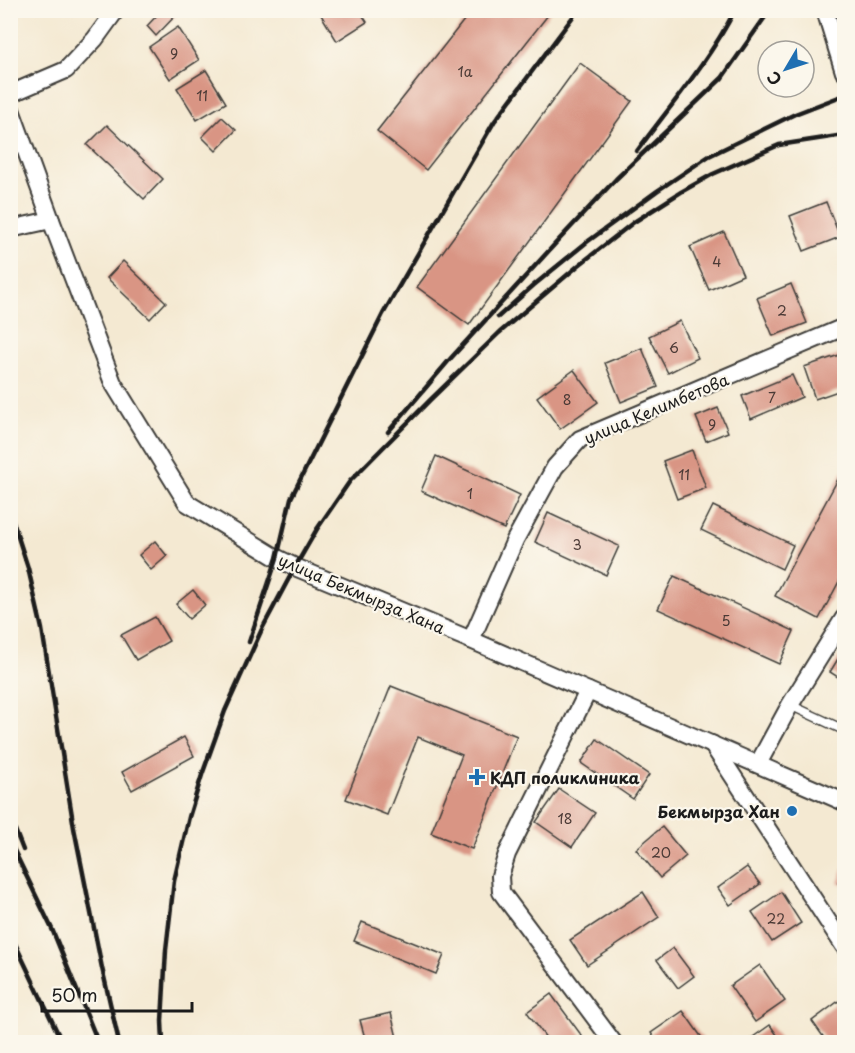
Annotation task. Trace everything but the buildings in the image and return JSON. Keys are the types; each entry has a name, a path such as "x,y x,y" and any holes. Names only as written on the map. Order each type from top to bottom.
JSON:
{"street":[{"path":"10,94 66,70 95,39 116,10"},
{"path":"825,10 844,72"},
{"name":"улица Бекмырза Хана","path":"10,107 113,382 187,503 295,567 471,640 844,802"},
{"path":"10,228 51,220"},
{"name":"улица Келимбетова","path":"471,640 515,540 555,467 580,439 844,327"},
{"path":"758,764 790,705 844,618"},
{"path":"588,691 507,854 500,876 501,892 613,1042"},
{"path":"712,744 844,946"}],"lane":[{"path":"790,705 844,730"}],"railway":[{"path":"249,642 277,558 291,498 383,314 494,122 578,10"},
{"path":"637,151 702,65 735,10"},
{"path":"388,432 451,358 616,179 722,78 770,10"},
{"path":"498,317 587,242 709,156 795,114 844,95"},
{"path":"163,1042 166,950 174,881 189,817 202,775 225,711 262,629 317,529 350,481 499,333 634,222 713,174 779,145 844,135"},
{"path":"10,512 28,568 42,629 74,828 119,1042"},
{"path":"10,817 23,850"},
{"path":"10,842 52,929 98,1042"},
{"path":"10,933 62,1042"}],"place":[{"name":"КДП поликлиника","path":"477,777"},
{"name":"Бекмырза Хан","path":"792,811"}]}
